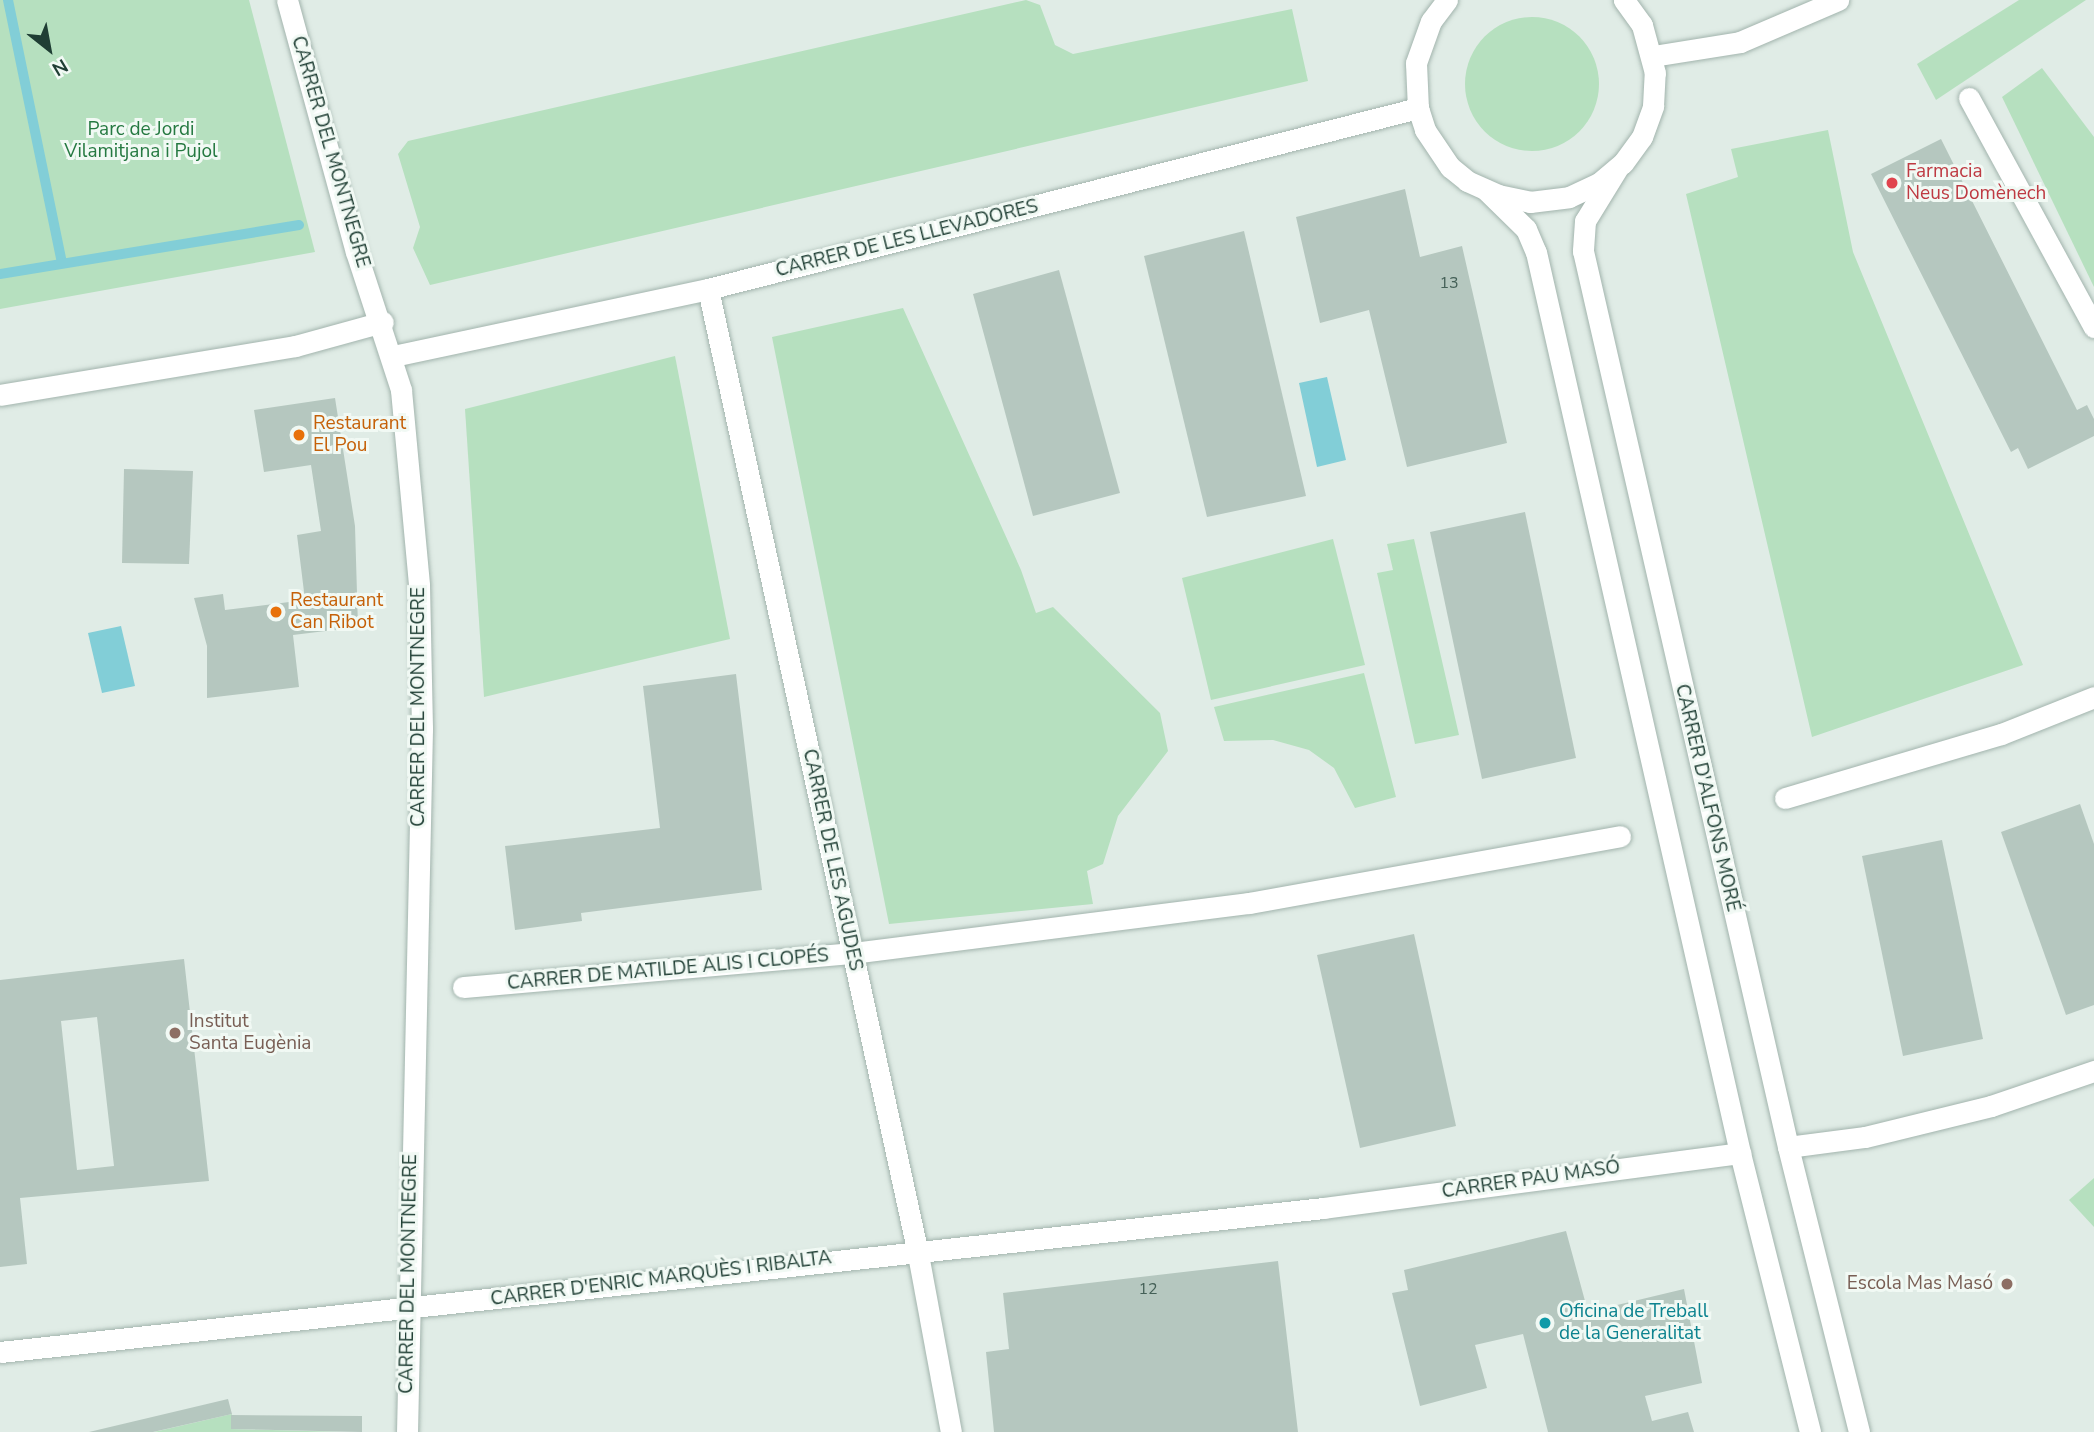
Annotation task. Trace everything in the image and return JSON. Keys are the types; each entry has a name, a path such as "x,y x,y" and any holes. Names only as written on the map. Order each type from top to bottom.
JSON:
{"street":[{"name":"CARRER DEL MONTNEGRE","path":"287,0 356,252 383,323 401,390 419,585 422,729 407,1432"},
{"name":"CARRER D'ALFONS MORÉ","path":"1623,0 1642,25 1653,56 1655,89 1648,121 1633,150 1617,169 1585,221 1583,251 1788,1147 1859,1432"},
{"path":"1653,56 1740,42 1838,0"},
{"path":"1444,3 1422,42 1416,64 1418,108 1424,130 1450,167 1486,190 1526,229 1536,252 1740,1153 1810,1432"},
{"path":"1969,98 2094,327"},
{"name":"CARRER DE LES LLEVADORES","path":"393,356 708,289 1418,108"},
{"path":"1486,190 1508,198 1553,201 1584,191 1617,169"},
{"name":"CARRER DE LES AGUDES","path":"708,289 917,1249 951,1432"},
{"path":"0,396 295,345 383,323"},
{"path":"1784,798 2001,734 2094,697"},
{"name":"CARRER DE MATILDE ALIS I CLOPÉS","path":"463,988 852,953 1249,903 1620,836"},
{"path":"1788,1147 1865,1138 1991,1106 2094,1071"},
{"name":"CARRER PAU MASÓ","path":"1323,1208 1740,1153"},
{"name":"CARRER D'ENRIC MARQUÈS I RIBALTA","path":"0,1352 917,1249 1323,1208"}],"green space":[{"name":"Parc de Jordi Vilamitjana i Pujol","path":"0,0 249,0 315,252 0,309"},
{"path":"1026,0 1040,5 1055,45 1073,54 1292,9 1308,81 430,285 413,248 420,227 398,154 408,141"},
{"path":"2019,0 2086,0 1936,100 1917,64"},
{"path":"1532,17 1558,22 1580,36 1594,58 1599,84 1594,110 1580,132 1558,146 1532,151 1506,146 1484,132 1470,110 1465,84 1470,58 1484,36 1506,22"},
{"path":"2042,68 2094,137 2094,287 2002,97"},
{"path":"1828,130 1853,252 2023,665 1812,737 1686,194 1738,177 1731,149"},
{"path":"903,308 1021,570 1036,613 1053,607 1160,713 1168,751 1118,816 1103,864 1087,871 1093,904 889,924 772,337"},
{"path":"675,356 730,639 484,697 465,409"},
{"path":"1333,539 1365,665 1211,700 1182,578"},
{"path":"1414,539 1459,735 1415,744 1377,573 1393,570 1387,544"},
{"path":"1364,673 1396,797 1355,808 1334,768 1309,750 1273,740 1224,741 1214,707"},
{"path":"2094,1178 2094,1227 2069,1200"},
{"path":"232,1414 231,1429 342,1432 154,1432"}],"water":[{"path":"1327,377 1346,460 1317,467 1299,383"},
{"path":"121,626 135,686 102,693 88,633"}],"building":[{"path":"1941,139 2077,410 2087,405 2094,419 2094,436 2028,469 2018,448 2011,452 1871,174"},
{"path":"1405,189 1420,257 1462,246 1507,443 1407,467 1369,310 1320,323 1296,217"},
{"path":"1244,231 1306,496 1207,517 1144,256"},
{"path":"1059,270 1120,493 1033,516 973,294"},
{"name":"Restaurant Can Ribot","path":"335,398 355,526 358,627 293,635 299,687 207,698 207,646 194,598 223,594 225,610 305,600 297,535 321,531 311,465 264,472 254,410"},
{"path":"124,469 193,471 189,564 122,563"},
{"path":"1525,512 1576,758 1482,779 1430,532"},
{"path":"736,674 762,890 581,913 582,921 515,930 505,846 660,828 643,686"},
{"path":"2080,804 2094,844 2094,1005 2066,1015 2001,832"},
{"path":"1942,840 1983,1039 1903,1056 1862,856"},
{"path":"1414,934 1456,1126 1360,1148 1317,955"},
{"path":"184,959 209,1181 20,1198 27,1264 0,1267 0,980","holes":["97,1017 114,1166 77,1170 61,1021"]},
{"name":"Oficina de Treball de la Generalitat","path":"1566,1231 1588,1312 1684,1289 1702,1383 1645,1396 1652,1421 1688,1412 1694,1432 1548,1432 1523,1334 1475,1345 1487,1388 1420,1406 1392,1293 1408,1290 1404,1270"},
{"path":"1278,1261 1298,1432 994,1432 986,1352 1009,1349 1003,1293"},
{"path":"228,1399 232,1414 153,1432 89,1432"},
{"path":"231,1415 362,1416 362,1432 231,1429"}],"waterway":[{"path":"8,0 62,263"},
{"path":"0,274 299,225"}],"place":[{"name":"Farmacia Neus Domènech","path":"1892,183"},
{"name":"Restaurant El Pou","path":"299,435"},
{"name":"Restaurant Can Ribot","path":"276,612"},
{"name":"Institut Santa Eugènia","path":"175,1033"},
{"name":"Escola Mas Masó","path":"2007,1284"},
{"name":"Oficina de Treball de la Generalitat","path":"1545,1323"}]}
